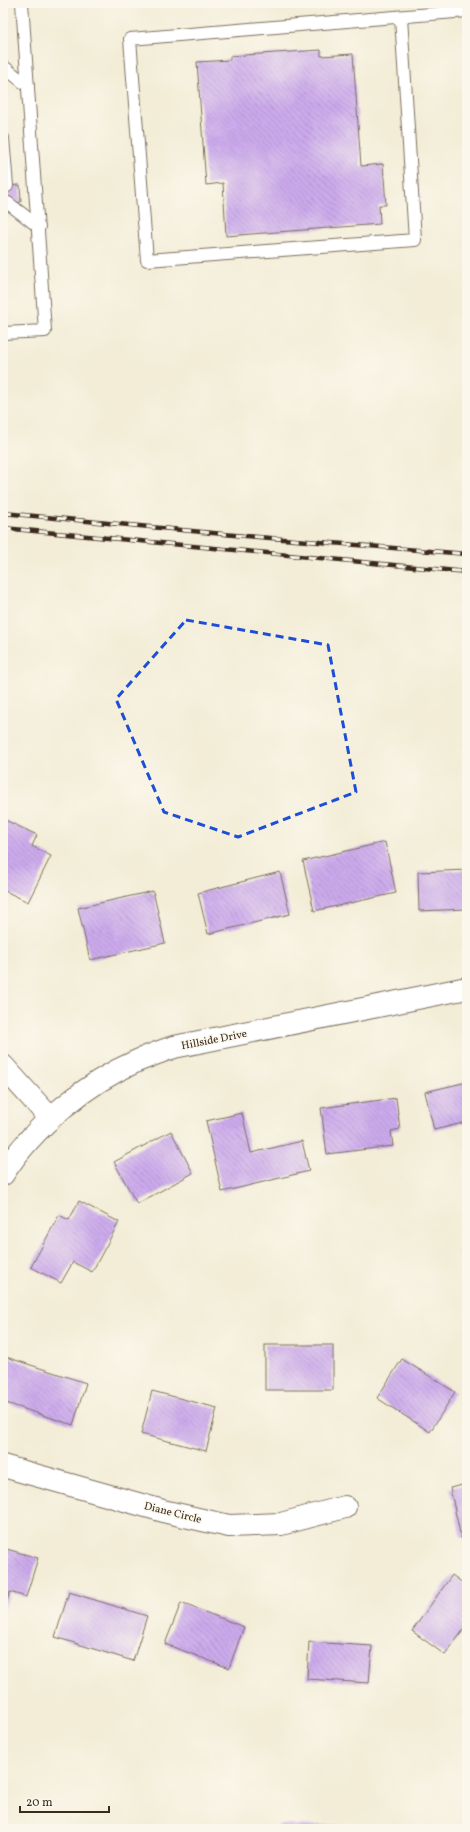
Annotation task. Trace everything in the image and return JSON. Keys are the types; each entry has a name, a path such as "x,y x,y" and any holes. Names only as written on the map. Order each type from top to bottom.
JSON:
{"street":[{"name":"Hillside Drive","path":"3,1174 12,1159 50,1118 95,1084 136,1062 174,1047 467,988"},
{"path":"3,1066 50,1118"},
{"name":"Diane Circle","path":"3,1466 167,1512 229,1526 281,1524 346,1507"}],"lane":[{"path":"3,333 45,331 39,227 22,3"},
{"path":"401,17 415,240 147,260 130,38 467,11"},
{"path":"3,66 28,86"},
{"path":"3,138 7,186"},
{"path":"8,203 39,227"}],"highlighted area":[{"path":"186,620 328,645 356,792 238,837 164,812 116,699"}],"building":[{"path":"321,50 321,56 353,54 361,166 383,164 386,205 379,205 380,224 226,236 223,183 206,185 197,62 230,60 230,56"},
{"path":"20,185 21,202 3,204 3,186"},
{"path":"3,819 37,835 32,846 51,856 28,902 3,890"},
{"path":"385,842 396,893 314,911 303,861"},
{"path":"467,870 467,909 419,911 418,872"},
{"path":"280,872 290,914 208,934 198,893"},
{"path":"153,891 165,943 90,960 78,908"},
{"path":"467,1082 467,1122 434,1130 425,1092"},
{"path":"396,1098 400,1129 391,1131 393,1146 327,1154 321,1108"},
{"path":"242,1113 251,1153 302,1141 309,1171 222,1192 206,1121"},
{"path":"171,1131 193,1173 137,1204 114,1162"},
{"path":"79,1201 119,1222 92,1272 73,1262 61,1283 31,1267 59,1215 69,1220"},
{"path":"265,1345 333,1345 333,1390 265,1390"},
{"path":"3,1356 86,1383 73,1425 3,1402"},
{"path":"402,1359 455,1392 430,1432 377,1398"},
{"path":"152,1391 217,1408 206,1451 141,1434"},
{"path":"467,1484 467,1537 461,1538 450,1488"},
{"path":"3,1548 38,1558 26,1597 10,1592 3,1613"},
{"path":"452,1575 467,1586 467,1625 445,1655 412,1631"},
{"path":"69,1592 147,1616 133,1661 55,1637"},
{"path":"181,1603 244,1627 229,1668 165,1644"},
{"path":"309,1642 372,1646 369,1683 307,1679"},
{"path":"278,1825 341,1825 341,1829 278,1829"}],"railway":[{"path":"3,513 234,535 467,554"},
{"path":"3,528 467,572"}]}
